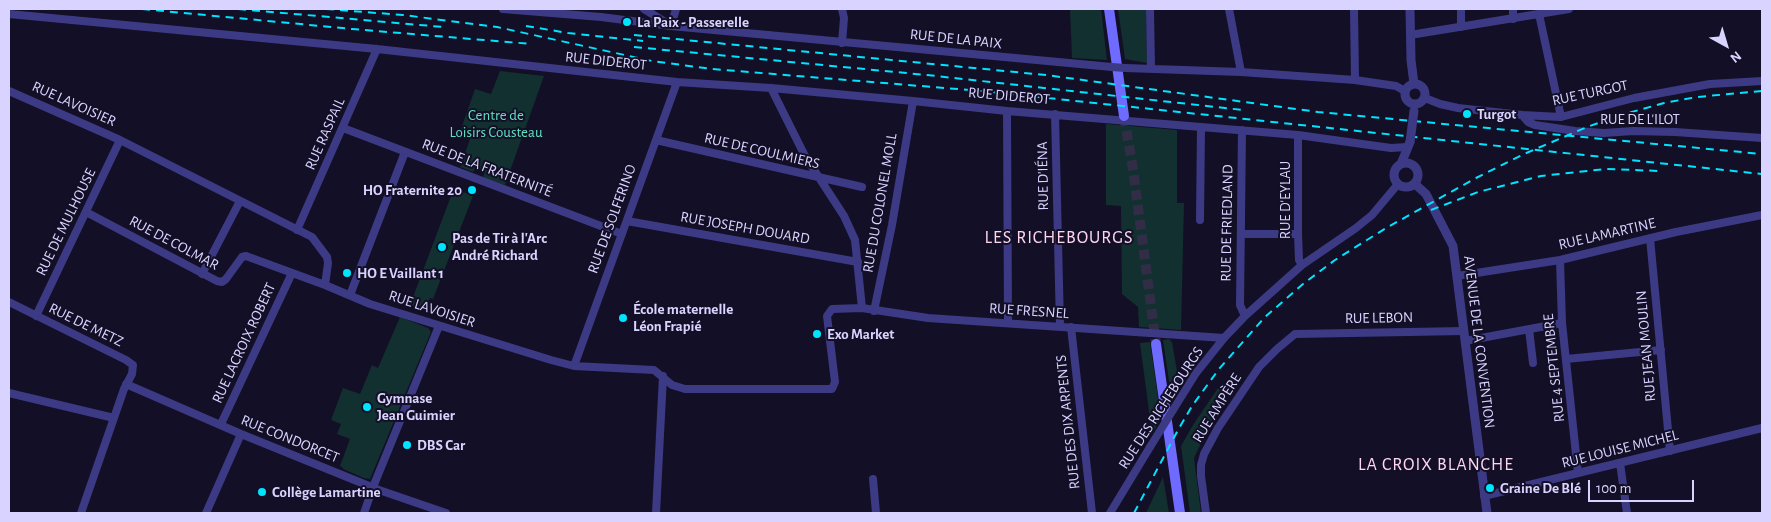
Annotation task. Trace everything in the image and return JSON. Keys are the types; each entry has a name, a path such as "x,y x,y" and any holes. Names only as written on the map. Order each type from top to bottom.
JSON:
{"main road":[{"path":"1109,9 1124,116"},
{"path":"1156,344 1180,513"}],"street":[{"name":"RUE DE LA PAIX","path":"503,9 610,18 649,24 842,43 1112,67 1241,72 1355,80 1396,86 1406,91"},
{"path":"644,9 671,26 676,9"},
{"path":"842,9 844,18 842,43"},
{"path":"1150,9 1151,69"},
{"path":"1229,9 1241,72"},
{"path":"1354,9 1355,80"},
{"path":"1410,9 1411,60 1414,84"},
{"path":"1461,9 1461,27"},
{"path":"1513,9 1513,19"},
{"path":"1410,35 1569,9"},
{"name":"RUE DIDEROT","path":"9,14 377,49 677,82 771,88 1007,111 1298,135 1392,148 1409,144"},
{"path":"1539,14 1561,117"},
{"path":"649,24 654,16"},
{"name":"RUE RASPAIL","path":"297,230 377,49"},
{"name":"RUE TURGOT","path":"1424,98 1458,108 1561,117 1634,98 1710,84 1762,81"},
{"name":"RUE DE SOLFERINO","path":"574,366 677,82"},
{"path":"1402,164 1409,144 1414,108 1424,98 1424,88 1414,84 1409,86 1406,91 1408,101 1414,108"},
{"path":"771,88 818,178 844,216 855,240 862,308"},
{"name":"RUE LAVOISIER","path":"9,91 120,140 312,237 327,257 325,285 370,304 574,366 654,370 672,385 685,389 832,389 834,382 827,316 832,308"},
{"name":"RUE DU COLONEL MOLL","path":"874,310 892,225 913,101"},
{"path":"1007,111 1008,323"},
{"name":"RUE D'IÉNA","path":"1055,114 1060,326"},
{"name":"RUE DE L'ILOT","path":"1522,115 1535,126 1575,131 1613,133 1633,131 1675,132 1762,138"},
{"path":"1200,220 1201,127"},
{"name":"RUE DE LA FRATERNITÉ","path":"343,128 622,234"},
{"name":"RUE DE FRIEDLAND","path":"1242,130 1240,305 1245,316"},
{"name":"RUE D'EYLAU","path":"1298,135 1298,234 1299,260 1302,265"},
{"name":"RUE DE MULHOUSE","path":"36,316 120,140"},
{"name":"RUE DE COULMIERS","path":"656,140 862,188"},
{"path":"1409,144 1412,164"},
{"path":"350,295 405,152"},
{"path":"1402,164 1412,164 1418,169 1419,177 1415,184 1404,188 1398,184 1394,173 1398,166 1402,164"},
{"name":"RUE DES RICHEBOURGS","path":"1110,513 1196,373 1224,338 1245,316 1302,265 1366,220 1398,184"},
{"name":"AVENUE DE LA CONVENTION","path":"1415,184 1426,194 1453,246 1487,513"},
{"path":"202,274 240,201"},
{"name":"RUE DE COLMAR","path":"86,212 202,274 222,282 242,258 246,256 325,285"},
{"name":"RUE LAMARTINE","path":"1457,276 1560,260 1650,238 1762,215"},
{"name":"RUE JOSEPH DOUARD","path":"627,221 858,262"},
{"path":"1241,234 1298,234"},
{"name":"RUE JEAN MOULIN","path":"1650,238 1670,451"},
{"name":"RUE 4 SEPTEMBRE","path":"1560,260 1562,323 1578,474"},
{"name":"RUE LACROIX ROBERT","path":"221,424 292,273"},
{"name":"RUE DE METZ","path":"9,302 126,360 132,365 133,370 126,384"},
{"name":"RUE FRESNEL","path":"832,308 862,308 928,318 1224,338"},
{"path":"1465,340 1562,323"},
{"path":"364,513 439,326"},
{"name":"RUE DES DIX ARPENTS","path":"1071,327 1092,513"},
{"path":"1529,329 1533,363"},
{"name":"RUE LEBON","path":"1295,334 1464,331"},
{"name":"RUE AMPÈRE","path":"1206,513 1201,476 1204,454 1218,428 1259,367 1295,334"},
{"path":"1566,359 1661,350"},
{"path":"656,513 663,376"},
{"path":"80,513 126,384"},
{"name":"RUE CONDORCET","path":"126,384 397,498 446,513"},
{"path":"9,393 114,418"},
{"name":"RUE LOUISE MICHEL","path":"1484,496 1762,428"},
{"path":"206,513 241,434"},
{"path":"1620,463 1627,513"},
{"path":"873,479 876,513"}],"green space":[{"path":"1070,9 1101,9 1107,60 1072,58"},
{"path":"1118,9 1146,9 1147,63 1125,59"},
{"name":"Centre de Loisirs Cousteau","path":"500,71 544,76 505,185 483,178 485,171 475,168 473,172 460,167 470,139 459,135 475,89 491,94"},
{"path":"1106,124 1177,130 1177,203 1184,203 1181,330 1139,327 1138,307 1122,294 1121,206 1106,205"},
{"name":"Pas de Tir à l'Arc André Richard","path":"454,188 473,196 433,299 430,298 427,305 429,306 427,311 410,305"},
{"name":"Gymnase Jean Guimier","path":"400,317 428,328 431,332 370,479 364,478 340,466 350,439 337,434 341,424 331,420 343,388 360,394 372,365 378,368"},
{"path":"1169,339 1172,342 1180,388 1172,402 1163,340"},
{"path":"1150,342 1161,419 1152,434 1140,343"},
{"path":"1218,388 1225,393 1194,458 1201,513 1190,513 1181,446"},
{"path":"1163,477 1169,513 1146,513"}],"tunnel":[{"path":"1124,116 1133,169 1156,344"}],"railway":[{"path":"142,9 532,44"},
{"path":"238,9 443,27"},
{"path":"326,9 403,15 497,27 652,61 712,69 982,91 1762,174"},
{"path":"526,26 568,33 643,41"},
{"path":"634,35 1046,75 1318,112 1762,154"},
{"path":"634,47 927,75 1243,110"},
{"path":"1134,513 1192,406 1219,369 1265,317 1303,284 1335,260 1386,228 1476,178 1524,154 1587,127 1664,103 1697,97 1762,91"},
{"path":"1431,210 1478,192 1541,176 1606,169 1660,171"}],"place":[{"name":"La Paix - Passerelle","path":"627,22"},
{"name":"Turgot","path":"1467,114"},
{"name":"HO Fraternite 20","path":"472,190"},
{"name":"Pas de Tir à l'Arc André Richard","path":"442,247"},
{"name":"HO E Vaillant 1","path":"347,273"},
{"name":"École maternelle Léon Frapié","path":"623,318"},
{"name":"Exo Market","path":"817,334"},
{"name":"Gymnase Jean Guimier","path":"367,407"},
{"name":"DBS Car","path":"407,445"},
{"name":"Graine De Blé","path":"1490,488"},
{"name":"Collège Lamartine","path":"262,492"}],"district":[{"name":"LES RICHEBOURGS","path":"1059,238"},
{"name":"LA CROIX BLANCHE","path":"1436,465"}]}
